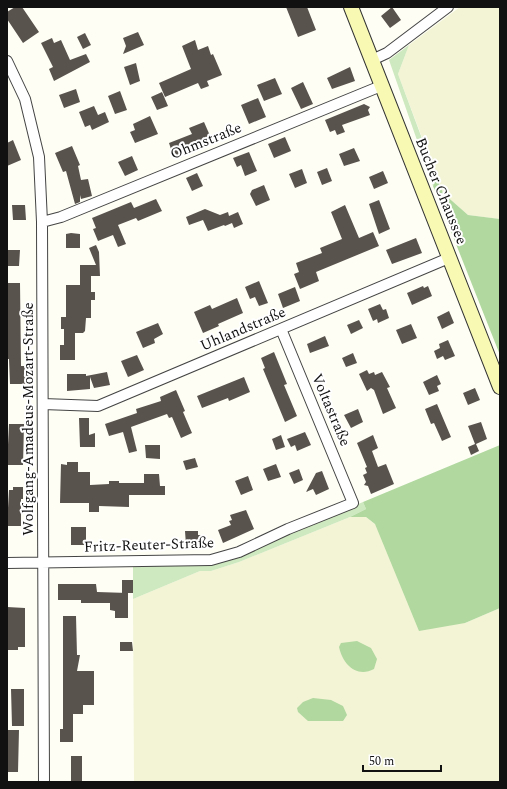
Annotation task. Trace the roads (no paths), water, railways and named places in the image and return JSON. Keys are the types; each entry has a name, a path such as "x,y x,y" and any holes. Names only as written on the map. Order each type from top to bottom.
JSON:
{"main road":[{"name":"Bucher Chaussee","path":"351,7 500,387"}],"street":[{"path":"372,60 387,53 448,7"},
{"name":"Wolfgang-Amadeus-Mozart-Straße","path":"7,61 24,98 39,157 42,222 44,782"},
{"name":"Ohmstraße","path":"42,222 61,217 381,86"},
{"name":"Uhlandstraße","path":"43,404 98,406 449,258"},
{"name":"Voltastraße","path":"281,329 353,503"},
{"name":"Fritz-Reuter-Straße","path":"7,563 211,560 239,552 288,529 353,503"}]}
